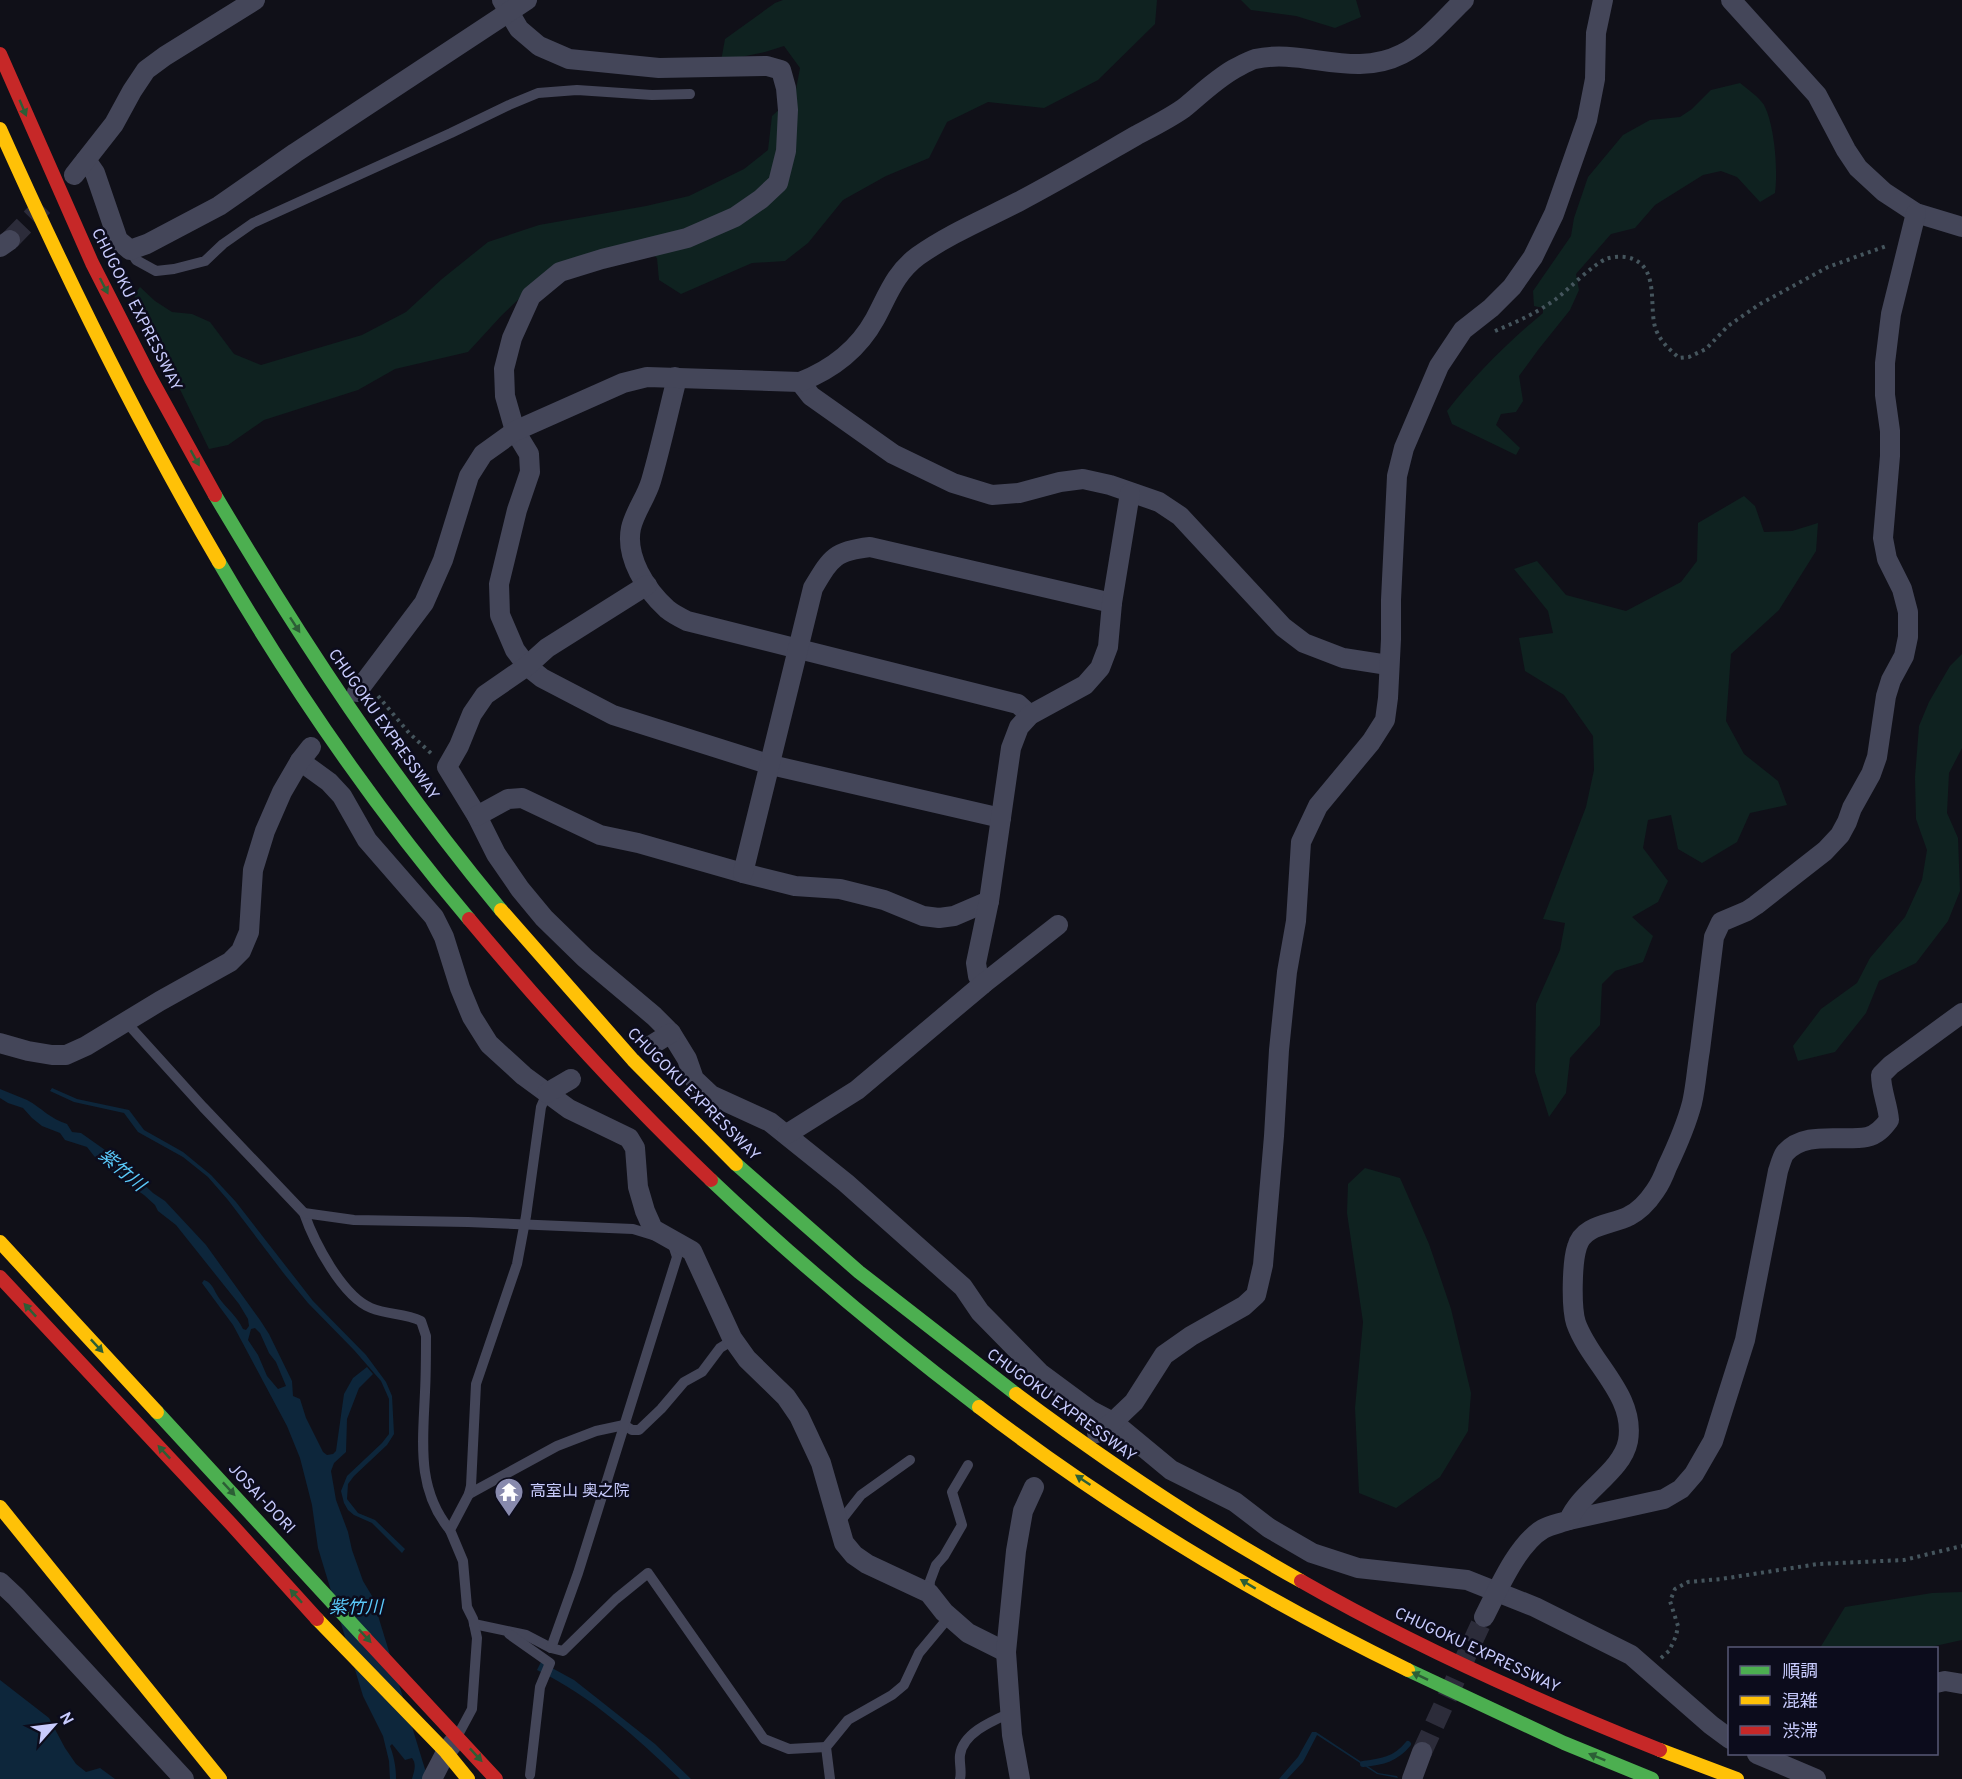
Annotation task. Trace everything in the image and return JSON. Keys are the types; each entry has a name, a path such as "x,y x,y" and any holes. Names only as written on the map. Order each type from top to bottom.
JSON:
{"main road":[{"name":"CHUGOKU EXPRESSWAY","path":"0,54 93,265 215,494 279,602 355,718 431,822 525,938 669,1098 765,1190 840,1257 925,1327 1101,1457 1191,1516 1288,1574 1390,1630 1595,1724 1737,1779"},
{"path":"0,129 67,279 183,501 323,726 406,841 479,932 563,1029 646,1117 735,1203 819,1278 987,1413 1080,1478 1194,1552 1374,1653 1478,1705 1585,1753 1652,1779"},
{"name":"JOSAI-DORI","path":"0,1242 496,1779"},
{"path":"0,1277 335,1639 446,1752 468,1779"},
{"path":"0,1507 220,1779"}],"street":[{"path":"255,0 165,56 147,70 132,91 114,124 80,168 95,173 118,240 130,250 147,244 219,206 295,153 477,35 505,6 527,0"},
{"path":"362,686 424,603 443,561 469,476 478,461 483,454 516,431 623,383 647,377 800,382 823,373 861,341 900,272 918,256 1183,109 1209,85 1233,69 1253,59 1284,57 1350,65 1375,63 1403,54 1429,34 1464,0"},
{"path":"1105,1428 1134,1402 1164,1355 1191,1336 1244,1306 1256,1296 1263,1265 1279,1050 1287,972 1296,921 1301,842 1318,806 1371,742 1384,720 1388,698 1397,476 1404,448 1444,358 1463,330 1491,308 1512,287 1533,257 1554,214 1587,120 1595,79 1596,33 1603,0"},
{"path":"1731,0 1817,95 1858,168 1884,192 1916,213 1962,227"},
{"path":"505,6 519,29 539,46 569,59 659,68 767,66 781,70 786,88 788,110 786,151 778,183 761,199 735,217 687,238 602,258 560,272 531,296 512,338 504,369 505,396 516,431 529,454 531,472 517,510 499,584 500,615 515,650 527,666 542,678 614,715 771,765 1001,818"},
{"path":"1569,1520 1573,1509 1618,1462 1628,1444 1630,1427 1626,1411 1612,1383 1576,1323 1573,1289 1577,1246 1583,1235 1596,1227 1630,1216 1640,1209 1656,1191 1677,1147 1693,1101 1714,937 1721,922 1756,905 1825,851 1840,835 1877,757 1886,696 1891,680 1904,656 1908,637 1908,612 1902,589 1887,559 1883,537 1890,456 1885,363 1891,314 1916,213"},
{"path":"675,377 675,386 651,482 645,500 637,511 631,529 630,545 634,564 647,585 668,610 687,621 1018,704 1030,715"},
{"path":"800,382 811,396 893,454 953,483 992,495 1019,493 1060,482 1083,479 1110,484 1159,502 1180,516 1282,627 1304,643 1343,658 1388,665"},
{"path":"983,984 978,976 976,963 989,901 1011,748 1019,727 1030,715 1085,685 1100,668 1108,647 1112,603 1130,493"},
{"path":"743,873 813,588 828,563 848,549 870,547 1112,603"},
{"path":"647,585 547,648 527,666 484,695 472,714 459,746 447,767 477,816 496,854 520,889 544,918 585,958 671,1033 687,1059 694,1079 711,1095 770,1122 846,1184 963,1287 980,1312 1040,1373 1090,1410 1105,1428 1171,1470 1235,1502 1269,1528 1312,1553 1358,1568 1467,1580 1535,1607 1631,1655 1728,1738"},
{"path":"0,1042 28,1051 66,1055 86,1046 230,962 241,951 249,932 253,870 265,831 282,792 306,754 342,796 367,840 434,917 444,937 472,1017 489,1044 524,1076 569,1108 629,1138 635,1149 638,1188 653,1228 692,1251 734,1340 747,1359 786,1397 799,1416 821,1463 844,1543 854,1555 867,1564 929,1593 949,1617 968,1633 1006,1652"},
{"path":"477,816 508,799 522,798 600,835 638,843 795,886 840,889 884,900 923,916 939,918 954,916 989,901"},
{"path":"787,1134 857,1090 983,984 1058,925"},
{"path":"1484,1617 1506,1573 1526,1544 1542,1530 1569,1520 1664,1499 1681,1489 1694,1474 1713,1441 1745,1340 1775,1181 1785,1154 1797,1144 1811,1139 1868,1137 1881,1130 1889,1120 1881,1075 1891,1065 1962,1013"},
{"path":"650,1046 671,1033"},
{"path":"547,1093 571,1079"},
{"path":"1020,1779 1012,1736 1006,1652 1016,1551 1023,1511 1034,1487"},
{"path":"0,1582 184,1779"},
{"path":"1938,1683 1945,1681 1962,1684"},
{"path":"432,1779 446,1752 458,1736"},
{"path":"1412,1779 1422,1752"},
{"path":"1759,1755 1816,1779"}],"lane":[{"path":"130,250 136,260 156,270 174,269 205,261 223,244 253,223 538,93 577,90 652,95 690,94"},
{"path":"126,1022 304,1214 311,1233 331,1268 348,1290 369,1307 391,1314 409,1315 421,1321 426,1336 422,1448 426,1482 435,1509 450,1530 464,1561 467,1607 477,1638 472,1709 458,1736"},
{"path":"450,1530 469,1494 476,1384 517,1264 541,1107 547,1093"},
{"path":"304,1214 354,1220 633,1229 668,1238 678,1257 578,1572 550,1648"},
{"path":"469,1494 557,1446 596,1431 624,1425 632,1430 639,1430 684,1382 702,1372 720,1348 734,1340"},
{"path":"839,1523 861,1495 910,1460"},
{"path":"929,1593 930,1581 936,1565 944,1556 962,1525 952,1488 968,1465"},
{"path":"474,1624 526,1635 550,1648 563,1651 616,1599 648,1573 764,1739 789,1749 826,1747"},
{"path":"830,1779 826,1747 848,1720 892,1695 904,1685 919,1653 949,1617"},
{"path":"504,1630 550,1663 540,1687 530,1775"},
{"path":"960,1779 962,1772 960,1754 967,1740 984,1726 1010,1713"}],"path":[{"path":"1485,334 1530,316 1605,260 1621,257 1634,259 1645,268 1653,287 1656,329 1665,345 1679,358 1689,357 1706,349 1728,326 1760,304 1828,267 1883,249 1910,232"},
{"path":"362,686 438,761 447,767"},
{"path":"1648,1668 1669,1651 1676,1636 1678,1626 1670,1601 1675,1589 1688,1582 1818,1564 1904,1560 1962,1546"}],"green space":[{"path":"783,0 1157,0 1155,24 1098,80 1044,108 988,102 947,122 929,158 886,176 843,200 808,243 785,261 752,263 681,294 659,280 657,258 638,244 540,279 468,352 395,369 358,390 264,420 228,445 209,449 134,295 140,287 172,312 192,314 210,322 234,354 261,365 362,335 406,312 488,242 539,225 689,196 744,169 768,150 772,116 795,95 800,68 784,46 721,61 725,39 775,3"},
{"path":"1241,0 1356,0 1361,17 1335,28 1296,16 1251,10"},
{"path":"1740,83 1762,102 1768,114 1775,149 1775,193 1760,202 1737,177 1721,171 1703,175 1655,205 1635,228 1611,234 1576,274 1579,290 1570,310 1519,376 1523,401 1516,412 1501,414 1496,425 1520,448 1516,455 1452,424 1447,411 1492,360 1543,313 1543,308 1534,306 1533,291 1571,236 1574,218 1588,177 1623,135 1650,120 1680,117 1692,109 1711,90"},
{"path":"1744,496 1755,506 1764,532 1792,531 1818,523 1816,551 1779,610 1731,654 1726,721 1744,754 1778,781 1787,805 1750,813 1737,842 1702,863 1678,849 1671,815 1648,820 1643,848 1668,881 1658,902 1632,917 1653,936 1643,962 1615,971 1602,984 1600,1025 1570,1058 1566,1093 1549,1117 1535,1072 1536,1004 1560,950 1565,923 1543,919 1586,807 1594,770 1593,736 1564,695 1525,671 1519,638 1553,633 1548,611 1514,569 1537,561 1566,595 1626,611 1681,582 1697,561 1698,523"},
{"path":"1962,654 1962,748 1949,773 1947,813 1958,838 1960,891 1948,921 1916,963 1879,981 1866,1013 1835,1052 1798,1061 1793,1046 1821,1009 1857,983 1870,958 1905,917 1922,880 1927,850 1916,819 1915,777 1919,726 1929,702 1950,666"},
{"path":"1365,1168 1400,1178 1429,1244 1451,1309 1471,1393 1468,1431 1440,1477 1396,1508 1359,1493 1355,1408 1363,1322 1347,1213 1348,1184"},
{"path":"1962,1592 1962,1640 1930,1647 1821,1647 1845,1607 1932,1593"}],"water":[{"path":"52,1088 77,1099 129,1110 144,1130 183,1152 211,1175 236,1202 313,1301 366,1355 386,1382 392,1396 394,1434 387,1445 348,1484 347,1499 358,1513 375,1520 405,1549 402,1553 372,1523 348,1510 341,1491 347,1476 389,1434 389,1399 381,1381 308,1303 208,1177 183,1157 138,1132 124,1113 74,1102 50,1091"},
{"name":"紫竹川","path":"0,1089 27,1100 67,1124 72,1132 81,1133 115,1157 153,1193 165,1201 206,1245 269,1334 292,1381 293,1396 300,1399 306,1418 323,1452 327,1455 336,1451 344,1394 353,1378 367,1367 373,1374 359,1388 347,1419 346,1452 334,1463 331,1471 336,1500 363,1581 372,1596 428,1779 412,1779 415,1768 414,1760 412,1758 405,1760 392,1744 390,1746 396,1779 390,1779 389,1761 383,1736 363,1696 318,1548 312,1505 300,1458 287,1426 233,1325 202,1283 204,1280 211,1285 246,1330 249,1326 248,1319 239,1304 176,1225 158,1211 144,1195 122,1180 87,1147 65,1140 60,1133 42,1126 23,1108 0,1098","holes":["255,1328 276,1362 286,1386 278,1389 267,1376 258,1355 248,1340 251,1329"]},
{"path":"541,1662 574,1680 655,1744 691,1779 680,1779 630,1733 595,1705 537,1670"},
{"path":"0,1680 49,1718 76,1764 86,1772 100,1768 115,1779 0,1779"},
{"path":"1312,1732 1316,1732 1378,1773 1398,1778 1377,1774 1317,1735 1303,1762 1287,1779 1279,1779 1298,1757"}],"waterway":[{"path":"1363,1764 1388,1759 1408,1744"}],"tunnel":[{"path":"10,240 43,206"},
{"path":"1422,1752 1484,1617"}],"traffic: fast":[{"path":"215,495 281,603 350,708 423,811 501,910"},
{"path":"219,562 305,701 336,746 434,877 469,919"},
{"path":"736,1164 859,1272 1016,1394"},
{"path":"711,1180 842,1297 979,1407"},
{"path":"157,1412 365,1638"},
{"path":"1408,1670 1564,1743 1652,1779"}],"traffic: slow":[{"path":"0,129 131,402 219,562"},
{"path":"501,910 633,1060 736,1164"},
{"path":"0,1242 157,1412"},
{"path":"1016,1394 1155,1492 1227,1538 1301,1581"},
{"path":"979,1407 1081,1480 1187,1549 1296,1612 1408,1670"},
{"path":"0,1507 220,1779"},
{"path":"317,1619 446,1752 468,1779"},
{"path":"1660,1750 1737,1779"}],"traffic: jam":[{"path":"0,54 92,263 151,379 215,495"},
{"path":"469,919 586,1053 711,1180"},
{"path":"0,1277 317,1619"},
{"path":"1301,1581 1433,1651 1568,1712 1660,1750"},
{"path":"365,1638 496,1779"}],"place":[{"name":"高室山 奥之院","path":"509,1518"}]}
